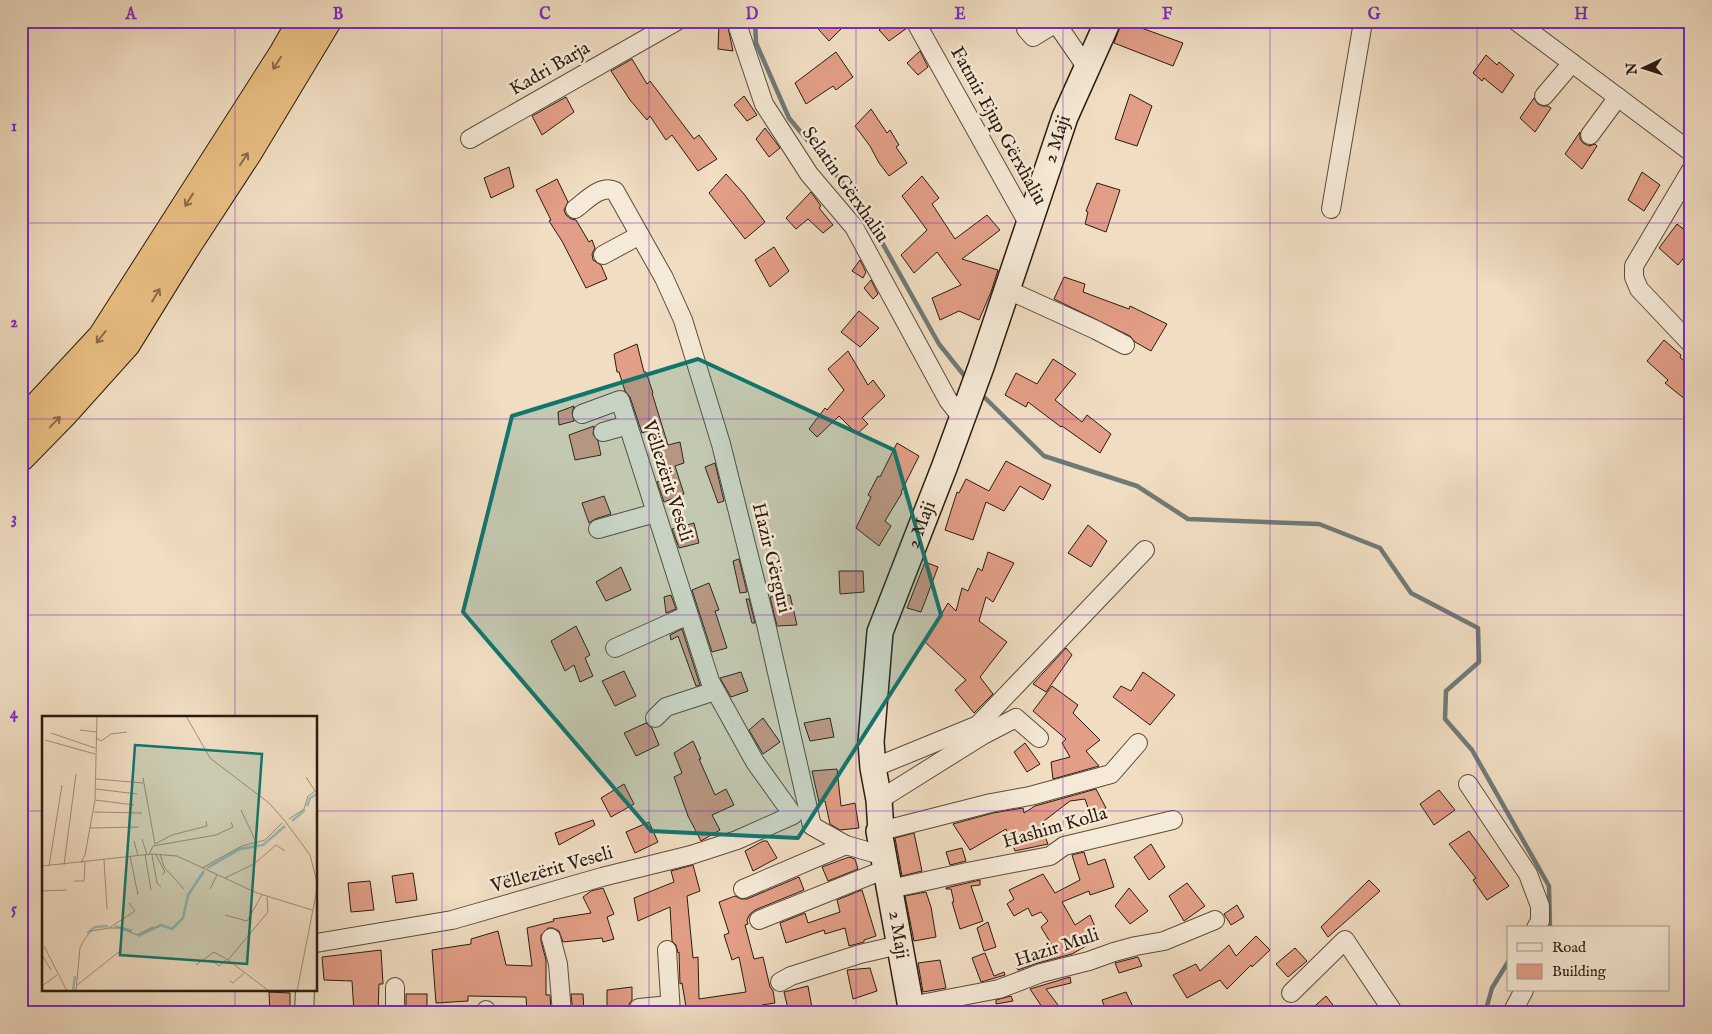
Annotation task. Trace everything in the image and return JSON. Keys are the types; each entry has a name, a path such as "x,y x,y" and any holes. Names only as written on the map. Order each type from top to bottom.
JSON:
{"highway":[{"path":"21,424 102,336 283,54 302,21"},
{"path":"21,457 126,344 253,144 327,21"}],"street":[{"name":"Kadri Barja","path":"470,139 677,21"},
{"name":"Selatin Gërxhaliu","path":"738,21 738,27 764,104 809,174 854,227 948,400 965,410"},
{"name":"Fatmir Ejup Gërxhaliu","path":"915,21 1029,225"},
{"name":"2 Maji","path":"908,1010 879,831 881,831 880,800 871,742 880,632 981,367 1065,117 1108,21"},
{"path":"1331,209 1363,22 1361,21"},
{"path":"1516,21 1691,152"},
{"path":"1026,29 1033,37 1056,23 1087,68"},
{"path":"1544,96 1572,63"},
{"path":"1590,135 1618,97"},
{"path":"1691,170 1634,266 1634,277 1639,289 1691,344"},
{"name":"Hazir Gërguri","path":"575,209 602,189 615,191 664,278 683,320 720,444 766,624 812,826"},
{"path":"604,255 640,235"},
{"path":"1008,290 1125,345"},
{"name":"Vëllezërit Veseli","path":"582,414 620,400 710,681 755,762 793,815 812,826"},
{"path":"603,432 628,425"},
{"path":"598,529 655,513"},
{"path":"874,768 978,725 1145,550"},
{"path":"615,648 688,615"},
{"path":"655,718 666,707 715,690"},
{"path":"880,800 982,735 1016,718 1039,738"},
{"path":"881,831 991,803 1030,796 1111,774 1138,743"},
{"path":"1468,784 1528,874 1540,906 1540,921 1537,926"},
{"name":"Vëllezërit Veseli","path":"318,944 452,920 602,878 691,856 737,840 793,815"},
{"name":"Hashim Kolla","path":"759,920 887,871 967,872 1050,856 1064,846 1173,820"},
{"path":"812,826 887,871"},
{"path":"743,889 846,845"},
{"name":"Hazir Muli","path":"908,1010 999,989 1041,973 1089,961 1136,946 1164,941 1215,920"},
{"path":"551,938 558,964 562,1013"},
{"path":"1291,993 1345,940 1394,1013"},
{"path":"780,982 791,976 852,957 899,946"},
{"path":"639,1008 671,1009 667,950"},
{"path":"395,987 395,1013"},
{"path":"304,1013 305,992"},
{"path":"1516,1011 1523,992"}],"highlighted area":[{"path":"698,359 894,450 941,615 798,838 651,831 463,612 512,416"}],"building":[{"path":"811,21 849,21 829,41"},
{"path":"891,21 904,21 907,28 889,41 879,30"},
{"path":"1122,21 1183,43 1173,66 1114,43"},
{"path":"719,22 727,22 733,51 718,49"},
{"path":"920,51 928,67 918,75 907,63"},
{"path":"836,52 853,77 836,90 833,86 806,104 795,83"},
{"path":"1486,55 1497,65 1499,62 1514,75 1502,93 1484,78 1482,81 1473,73"},
{"path":"632,59 647,84 650,81 694,139 699,135 717,159 698,171 672,135 666,140 650,116 647,120 630,100 611,71"},
{"path":"1130,94 1152,106 1137,146 1115,139"},
{"path":"744,96 757,115 747,121 734,105"},
{"path":"566,97 574,112 542,135 532,116"},
{"path":"1534,98 1538,104 1551,108 1535,132 1520,118"},
{"path":"871,109 887,133 890,130 899,145 896,147 907,163 889,176 855,126"},
{"path":"765,128 780,148 769,157 756,139"},
{"path":"1580,132 1580,139 1583,143 1589,146 1595,144 1597,146 1582,169 1565,154"},
{"path":"509,167 514,187 491,198 484,178"},
{"path":"1642,172 1660,185 1644,211 1628,200"},
{"path":"726,174 765,222 745,239 709,193"},
{"path":"922,176 939,198 932,204 955,239 987,215 1000,230 962,259 998,270 979,320 959,311 940,320 932,298 961,285 937,252 914,273 901,255 927,230 902,196"},
{"path":"557,179 568,202 564,210 566,215 576,220 589,242 592,240 595,248 592,254 593,260 601,265 607,279 586,288 562,241 549,221 551,220 536,190"},
{"path":"1097,183 1120,190 1106,232 1085,224 1088,212 1086,211"},
{"path":"811,192 821,206 819,208 833,225 823,233 808,219 796,229 786,218"},
{"path":"1677,224 1691,235 1691,249 1678,265 1659,248"},
{"path":"774,247 789,271 770,287 755,260"},
{"path":"860,260 866,272 863,278 852,271"},
{"path":"1064,277 1085,284 1083,292 1129,309 1130,306 1167,324 1151,351 1135,342 1130,336 1054,299"},
{"path":"871,280 878,294 873,299 864,288"},
{"path":"859,311 879,328 860,347 841,332"},
{"path":"1664,340 1681,355 1680,357 1691,369 1691,404 1665,383 1668,380 1647,361"},
{"path":"637,344 644,372 646,372 653,393 668,445 680,442 684,463 675,466 684,494 664,502 657,482 666,479 650,430 642,433 630,397 625,391 619,372 617,372 614,354"},
{"path":"848,351 868,385 873,380 885,396 862,418 868,424 857,434 839,416 817,437 809,429 825,408 827,410 844,390 828,369"},
{"path":"1053,359 1076,374 1055,400 1082,422 1087,415 1111,434 1100,453 1028,402 1026,407 1005,395 1016,373 1037,384"},
{"path":"574,406 572,413 574,421 559,425 558,412"},
{"path":"594,426 593,434 598,441 601,455 575,460 569,435"},
{"path":"897,443 919,456 902,493 885,521 891,526 879,546 856,528 871,497 868,495 878,476 880,477"},
{"path":"1006,461 1051,485 1043,500 1020,486 1004,511 986,502 973,540 945,530 957,492 959,493 966,479 989,491"},
{"path":"715,463 724,501 718,503 705,467"},
{"path":"604,496 611,514 589,523 582,503"},
{"path":"694,523 699,543 679,548 672,529"},
{"path":"1088,525 1107,541 1091,567 1068,553"},
{"path":"988,552 1014,563 993,602 986,597 979,621 1007,642 980,677 993,694 974,713 955,690 966,680 925,642 948,603 956,611 962,588 968,591 978,568 982,571"},
{"path":"739,559 747,592 740,593 733,561"},
{"path":"925,562 938,567 921,612 907,608"},
{"path":"621,567 631,590 606,601 596,582"},
{"path":"839,571 863,571 864,592 840,594"},
{"path":"709,583 719,610 715,611 727,648 712,652 692,590"},
{"path":"671,595 676,609 666,613 664,597"},
{"path":"790,595 797,625 777,626 770,597"},
{"path":"746,599 749,599 755,623 752,623"},
{"path":"576,626 590,655 585,658 593,676 580,682 574,665 565,671 551,641"},
{"path":"682,629 700,685 696,686 678,636 671,640 670,635"},
{"path":"1066,648 1072,655 1046,692 1033,684"},
{"path":"624,671 636,696 615,706 602,681"},
{"path":"741,672 748,691 731,697 720,678"},
{"path":"1143,672 1175,695 1150,725 1113,697 1121,686 1131,691"},
{"path":"1052,686 1078,705 1073,713 1100,740 1086,751 1099,766 1053,779 1051,762 1070,757 1062,743 1066,739 1033,711"},
{"path":"763,718 780,742 763,754 749,730"},
{"path":"830,718 834,737 810,741 804,723"},
{"path":"646,723 652,728 659,745 636,756 624,733"},
{"path":"693,741 715,795 726,789 734,805 712,815 720,830 701,841 688,816 674,777 682,773 674,753"},
{"path":"1025,743 1040,764 1027,772 1014,752"},
{"path":"837,769 841,806 855,803 859,828 840,830 830,824 825,801 819,802 812,771"},
{"path":"624,784 634,804 611,817 601,798"},
{"path":"1096,789 1106,808 1090,814 1085,799 1070,801 1040,824 1048,844 1015,851 1006,829 970,850 953,824 993,813 1023,808 1024,813 1035,806"},
{"path":"1439,790 1455,810 1434,825 1420,804"},
{"path":"593,820 595,825 559,845 555,833"},
{"path":"649,822 658,842 635,853 626,832"},
{"path":"1469,831 1509,886 1487,900 1473,880 1476,878 1449,844"},
{"path":"914,833 922,871 902,876 895,838"},
{"path":"763,841 767,841 777,858 753,871 745,851"},
{"path":"1151,844 1165,867 1149,880 1134,857"},
{"path":"962,848 966,861 950,865 946,852"},
{"path":"1084,852 1088,865 1105,859 1114,887 1090,895 1089,891 1062,902 1075,925 1090,915 1100,938 1072,954 1018,970 1016,967 1055,950 1041,927 1048,921 1041,912 1032,916 1028,908 1014,916 1007,904 1014,899 1009,890 1043,874 1055,893 1080,880 1072,855"},
{"path":"849,857 855,859 858,869 828,881 822,867"},
{"path":"693,865 700,891 687,896 693,958 698,957 699,999 746,992 739,957 732,960 724,935 729,933 719,902 735,896 747,899 799,877 804,890 755,910 747,920 748,924 745,925 754,959 763,957 770,987 773,991 775,1003 762,1005 763,1013 687,1013 682,983 680,984 679,952 672,941 670,907 638,921 634,898 674,882 671,871"},
{"path":"413,873 417,900 396,903 392,876"},
{"path":"980,880 980,885 971,886 983,921 960,929 952,902 954,902 951,889 946,888"},
{"path":"1369,880 1380,891 1328,937 1321,927"},
{"path":"370,881 374,910 351,912 348,883"},
{"path":"1187,883 1205,906 1184,921 1169,896"},
{"path":"603,888 614,914 607,917 614,939 603,942 602,938 563,942 559,931 553,928 548,928 541,935 546,960 546,995 550,995 551,1013 527,1013 526,997 468,996 468,1001 436,1003 432,950 471,944 471,939 498,931 506,965 532,966 527,928 554,921 553,919 591,913 583,897 591,891"},
{"path":"1129,888 1148,911 1130,924 1115,906"},
{"path":"862,890 876,936 849,946 845,928 825,934 824,930 786,943 780,923 805,913 808,923 840,912 837,900"},
{"path":"926,892 931,907 936,937 914,941 905,896"},
{"path":"1237,905 1244,917 1231,925 1224,914"},
{"path":"988,922 996,947 984,951 977,928"},
{"path":"1256,936 1270,950 1252,967 1251,965 1227,989 1220,980 1187,998 1173,975 1196,964 1200,971 1229,945 1236,956"},
{"path":"1295,948 1307,961 1288,977 1276,964"},
{"path":"381,950 383,984 379,984 378,1013 354,1013 352,981 324,980 322,957"},
{"path":"985,953 994,976 1004,972 1005,975 981,982 972,958"},
{"path":"1138,957 1142,966 1119,973 1115,963"},
{"path":"940,960 946,988 923,992 918,963"},
{"path":"870,968 877,991 853,999 847,970"},
{"path":"1070,977 1071,983 1046,989 1064,1013 1046,1013 1030,989"},
{"path":"808,986 813,1013 789,1013 784,992"},
{"path":"632,987 632,1000 629,1004 630,1013 607,1013 607,990"},
{"path":"269,992 290,993 290,1013 270,1013"},
{"path":"1126,992 1136,1013 1107,1013 1102,1000"},
{"path":"406,994 427,994 427,1013 406,1013"},
{"path":"571,994 583,994 584,1013 573,1013"},
{"path":"1011,996 1013,1001 996,1004 996,1000"},
{"path":"1326,996 1339,1013 1307,1013"}],"waterway":[{"path":"755,21 756,43 789,118 861,205 939,344 967,379"},
{"path":"981,394 1044,456 1137,486 1188,519 1319,524 1380,548 1411,593 1478,628 1479,662 1446,691 1445,719 1472,750 1549,886 1550,926"},
{"path":"1485,1013 1492,988 1507,964"}]}
